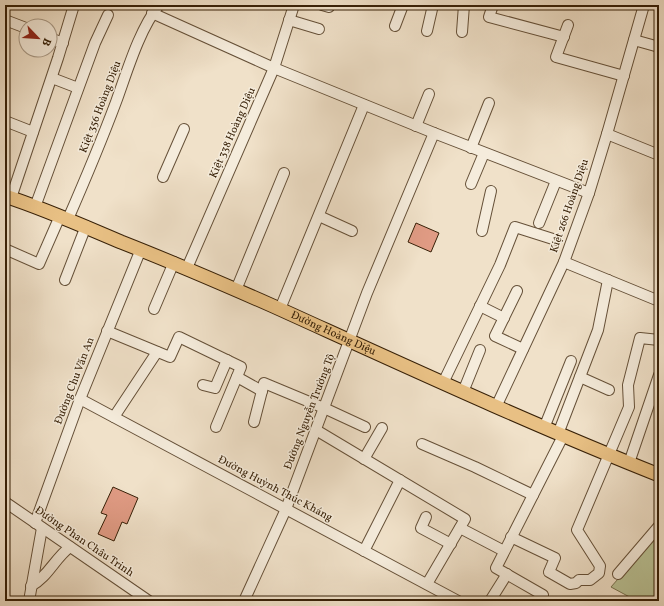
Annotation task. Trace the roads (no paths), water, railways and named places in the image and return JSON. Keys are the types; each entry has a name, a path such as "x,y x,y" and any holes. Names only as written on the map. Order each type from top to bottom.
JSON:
{"main road":[{"name":"Đường Hoàng Diệu","path":"8,197 64,217 174,262 496,407 560,435 659,475"}],"street":[{"path":"8,197 52,78 74,5"},
{"name":"Kiệt 356 Hoàng Diệu","path":"5,249 39,264 98,148 142,34 152,13 159,5"},
{"name":"Kiệt 338 Hoàng Diệu","path":"187,268 274,68 294,5"},
{"path":"395,26 403,5"},
{"path":"427,31 433,5"},
{"path":"462,32 464,5"},
{"path":"493,5 489,17 564,37"},
{"name":"Kiệt 266 Hoàng Diệu","path":"496,407 564,262 589,193 644,5"},
{"path":"152,13 274,68 434,134 589,193"},
{"path":"35,207 95,43 108,15"},
{"path":"5,20 18,25"},
{"path":"289,20 319,29"},
{"path":"568,25 556,57 624,76"},
{"path":"634,40 659,47"},
{"path":"58,41 63,43"},
{"path":"52,78 78,88"},
{"path":"416,126 430,94"},
{"path":"471,148 489,103"},
{"path":"280,310 364,105"},
{"path":"5,121 33,132"},
{"path":"163,177 184,129"},
{"name":"Đường Nguyễn Trường Tộ","path":"244,601 286,509 367,293 434,134"},
{"path":"607,134 659,155"},
{"path":"471,184 484,153"},
{"path":"236,290 284,173"},
{"path":"539,224 556,181"},
{"path":"482,231 491,191"},
{"path":"319,216 352,231"},
{"path":"65,280 86,226"},
{"path":"443,383 500,265 515,227 556,240"},
{"name":"Đường Chu Văn An","path":"29,601 39,525 80,399 141,249"},
{"path":"154,309 174,262"},
{"path":"564,262 659,301"},
{"path":"543,595 496,568 533,495 560,435 598,330 608,280"},
{"path":"517,291 495,336 523,349"},
{"path":"480,306 504,318"},
{"path":"108,331 170,357 179,337 241,367 216,427"},
{"path":"511,537 555,558 549,572 570,584 576,583 579,580 590,580 599,572 600,566 577,530 629,407 628,385 640,338 659,340"},
{"path":"463,392 480,350"},
{"path":"114,417 157,352"},
{"path":"203,385 216,388 227,360"},
{"path":"544,428 571,361"},
{"path":"630,463 659,376"},
{"path":"237,377 262,391"},
{"path":"580,377 609,390"},
{"path":"254,422 264,383 324,408 365,428"},
{"name":"Đường Huỳnh Thúc Kháng","path":"80,399 458,601"},
{"path":"364,459 382,428"},
{"path":"316,430 465,519 427,584"},
{"path":"422,444 475,467 533,495"},
{"path":"364,551 400,480"},
{"name":"Đường Phan Châu Trinh","path":"5,502 149,601"},
{"path":"426,517 421,528 451,544"},
{"path":"618,574 659,526"},
{"path":"460,528 504,551"},
{"path":"31,586 41,579 56,559 70,547"},
{"path":"490,601 507,574"}]}
